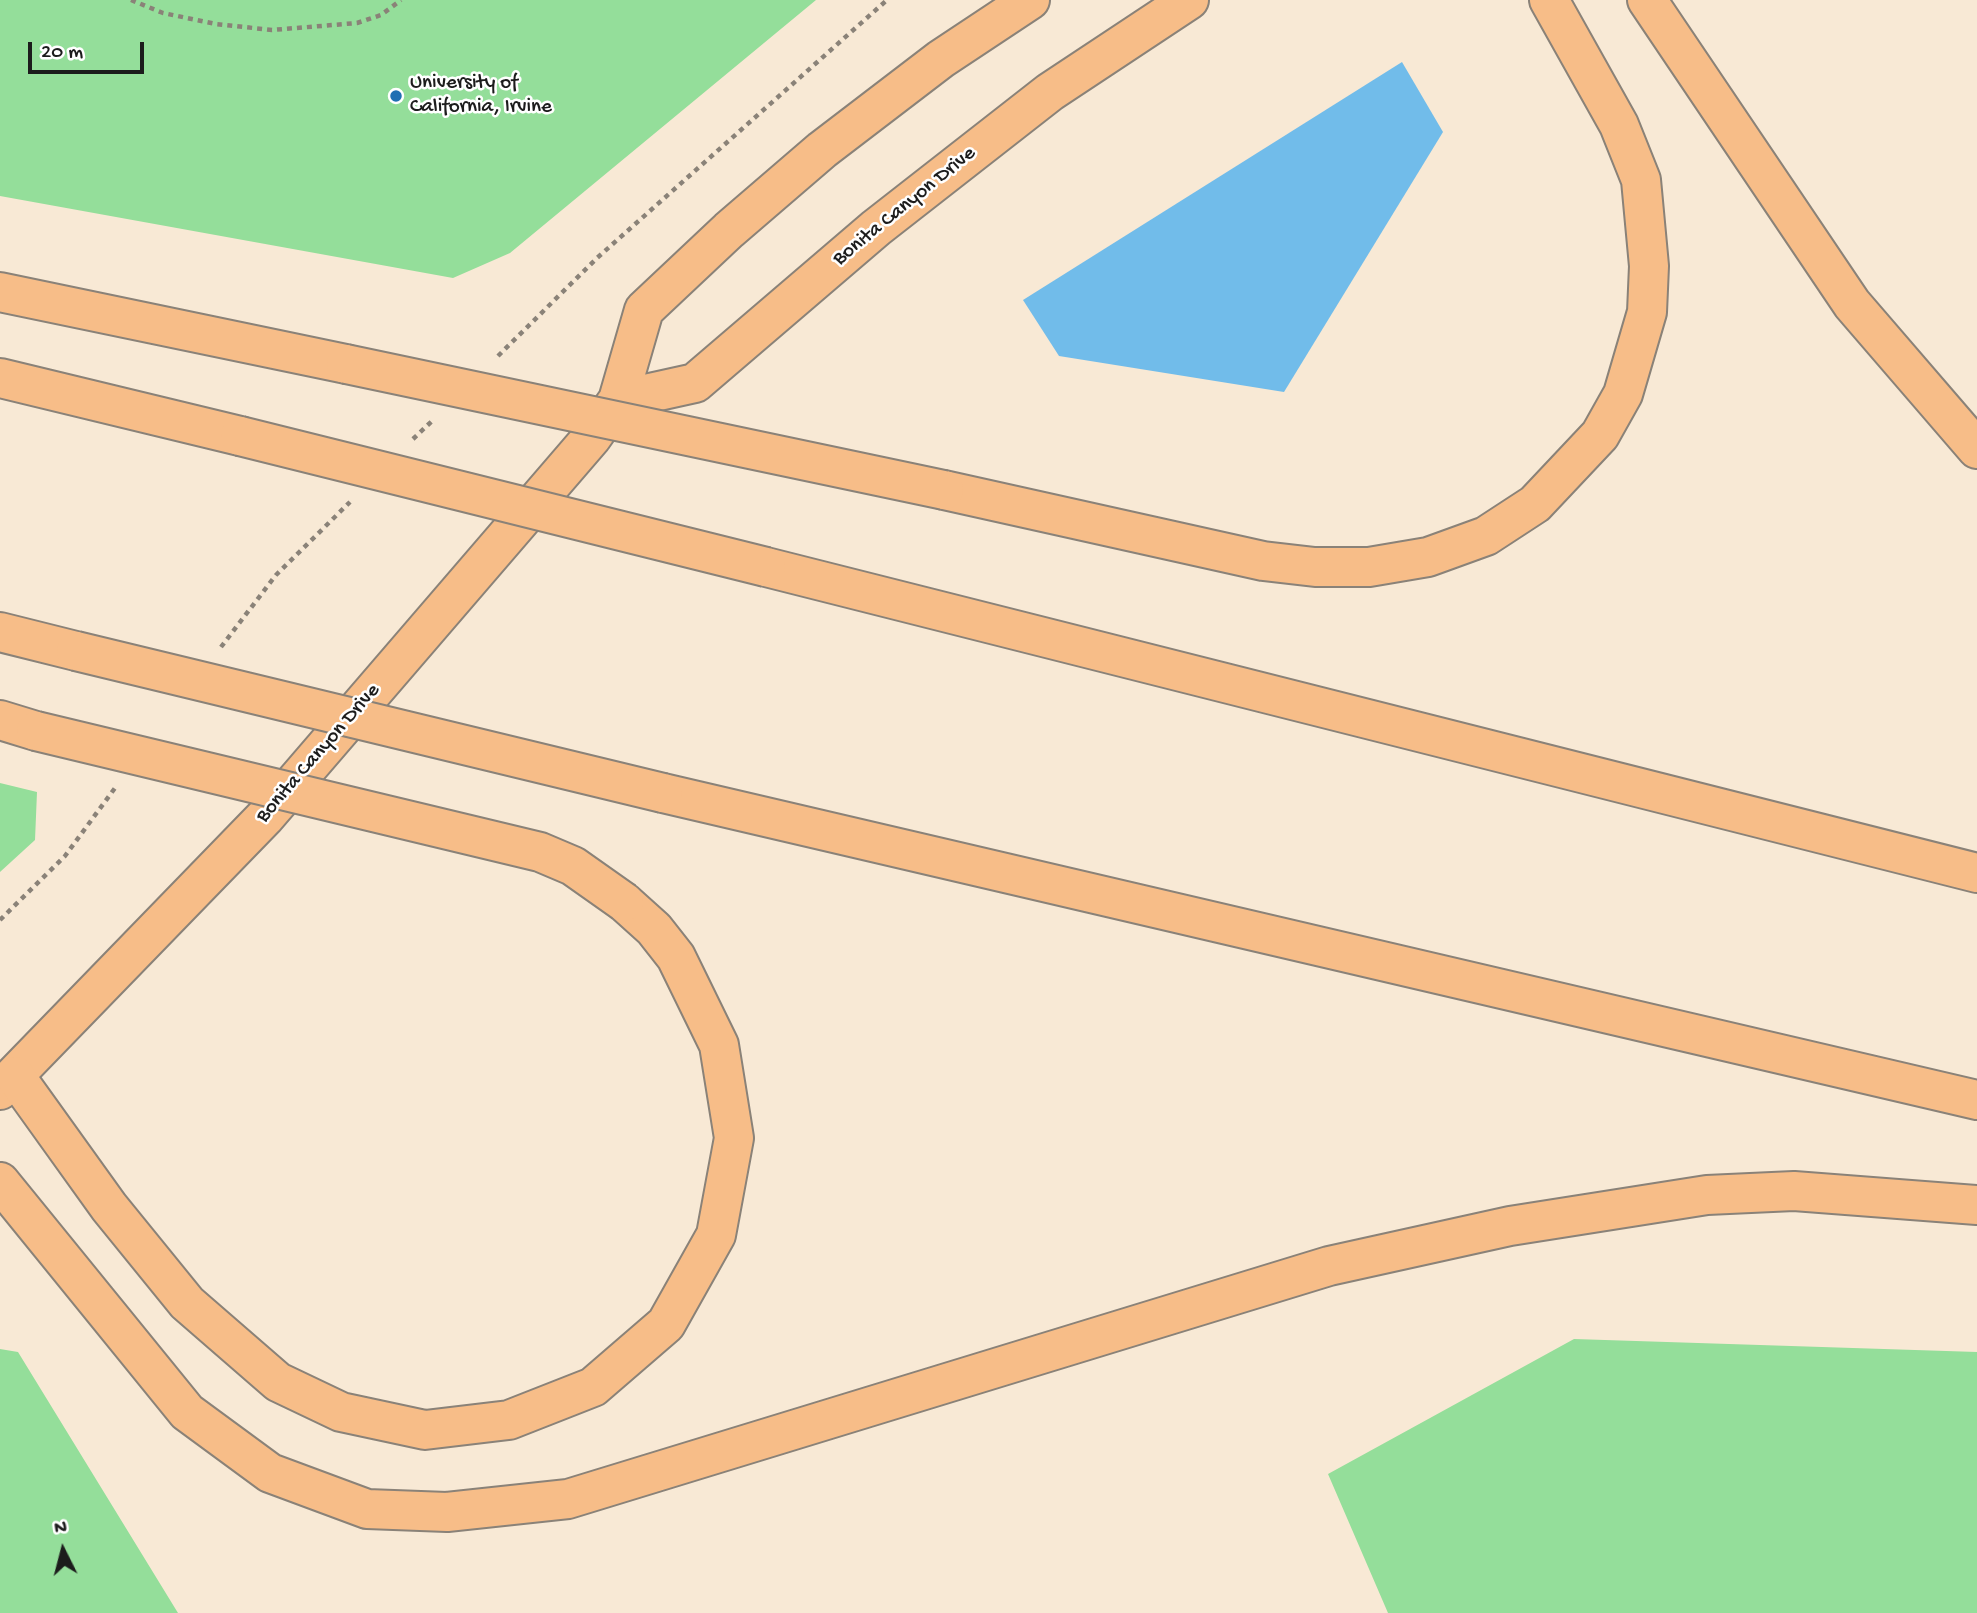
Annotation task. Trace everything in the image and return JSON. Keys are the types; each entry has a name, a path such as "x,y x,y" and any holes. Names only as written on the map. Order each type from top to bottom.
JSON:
{"main road":[{"name":"Bonita Canyon Drive","path":"8,1083 265,817 592,437 618,400 645,310 729,230 822,150 941,59 1030,0"},
{"name":"Bonita Canyon Drive","path":"618,400 695,383 876,228 1050,92 1189,0"},
{"path":"0,292 944,490 1263,561 1315,567 1369,567 1428,557 1486,536 1535,504 1600,435 1623,394 1647,312 1649,266 1642,180 1619,125 1549,0"},
{"path":"1647,0 1852,304 1977,449"},
{"path":"0,378 765,567 1977,873"},
{"path":"0,632 663,793 1977,1100"},
{"path":"0,720 540,852 573,866 625,902 654,929 676,957 719,1045 734,1138 716,1235 666,1324 593,1387 509,1420 425,1430 341,1412 278,1382 187,1303 8,1083"},
{"path":"0,1182 187,1412 270,1473 367,1509 447,1512 568,1499 1329,1266 1510,1226 1707,1195 1794,1191 1977,1205"}],"path":[{"path":"131,0 163,13 216,24 272,30 356,23 381,15 401,0"}],"green space":[{"name":"University of California, Irvine","path":"0,0 816,0 510,253 453,278 0,196"},
{"path":"0,783 37,792 35,840 0,872"},
{"path":"1574,1339 1977,1352 1977,1613 1388,1613 1328,1474"},
{"path":"0,1349 18,1352 178,1613 0,1613"}],"water":[{"path":"1402,62 1443,132 1284,392 1059,356 1023,300"}],"place":[{"name":"University of California, Irvine","path":"396,96"}]}
